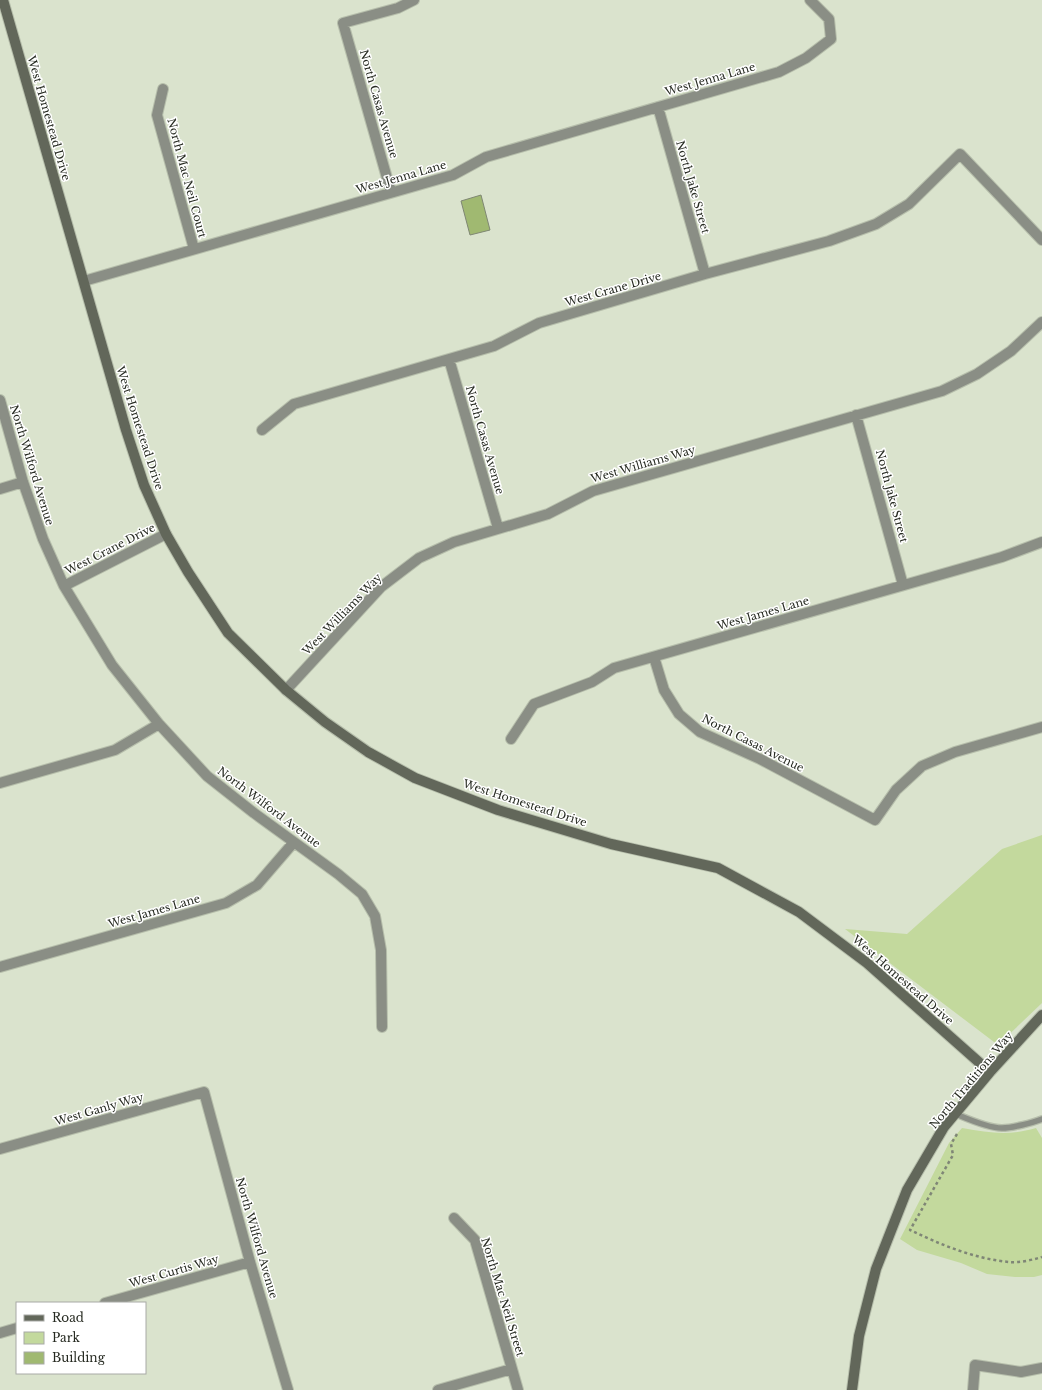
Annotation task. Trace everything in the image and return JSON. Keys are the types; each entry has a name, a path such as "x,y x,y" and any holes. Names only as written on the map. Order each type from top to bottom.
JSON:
{"street":[{"name":"West Homestead Drive","path":"3,0 126,430 144,485 166,534 188,572 228,633 286,690 325,722 368,752 416,778 498,810 611,844 718,868 800,912 861,958 990,1072"},
{"name":"North Casas Avenue","path":"391,192 343,23 398,8 414,0"},
{"name":"West Jenna Lane","path":"84,281 453,175 486,157 779,72 806,58 831,39 829,19 810,0"},
{"name":"North Mac Neil Court","path":"163,89 157,115 194,249"},
{"name":"North Jake Street","path":"658,107 705,274"},
{"name":"West Crane Drive","path":"262,430 294,404 494,346 538,323 705,274 829,241 876,224 909,204 960,154 1042,240"},
{"name":"West Williams Way","path":"286,690 381,587 419,558 454,542 548,514 593,491 942,391 977,374 1011,351 1042,322"},
{"name":"North Casas Avenue","path":"449,359 498,528"},
{"name":"North Wilford Avenue","path":"0,400 23,482 43,539 64,586 112,665 159,724 207,776 254,813 338,874 362,894 375,916 381,950 382,1027"},
{"name":"North Jake Street","path":"856,415 904,584"},
{"path":"0,489 23,482"},
{"name":"West Crane Drive","path":"64,586 166,534"},
{"name":"West James Lane","path":"511,738 534,704 592,682 614,668 1002,557 1042,542"},
{"name":"North Casas Avenue","path":"654,657 664,690 679,714 700,732 760,759 875,820 896,790 922,766 955,752 1042,727"},
{"path":"0,783 115,750 159,724"},
{"name":"West James Lane","path":"0,967 226,903 257,885 294,842"},
{"name":"North Traditions Way","path":"852,1390 859,1336 876,1269 906,1190 944,1127 990,1072 1042,1015"},
{"name":"North Wilford Avenue","path":"204,1092 250,1262 288,1390"},
{"name":"West Ganly Way","path":"0,1149 204,1092"},
{"name":"North Mac Neil Street","path":"454,1218 475,1240 518,1390"},
{"name":"West Curtis Way","path":"109,1302 250,1262"},
{"path":"0,1333 16,1328"},
{"path":"973,1390 976,1364 1021,1372 1042,1368"},
{"path":"438,1390 512,1369"}],"lane":[{"path":"956,1114 978,1122 1002,1128 1033,1123 1042,1119"}],"path":[{"path":"957,1134 951,1144 953,1155 910,1230 954,1249 984,1257 1010,1262 1031,1260 1042,1257"}],"green space":[{"path":"1042,835 1042,1003 998,1045 845,929 907,934 1002,849"},
{"path":"962,1128 1008,1133 1036,1128 1042,1138 1042,1275 1034,1277 1015,1277 987,1274 961,1263 917,1250 900,1239 949,1143"}],"building":[{"path":"481,195 490,230 470,235 461,201"}]}
